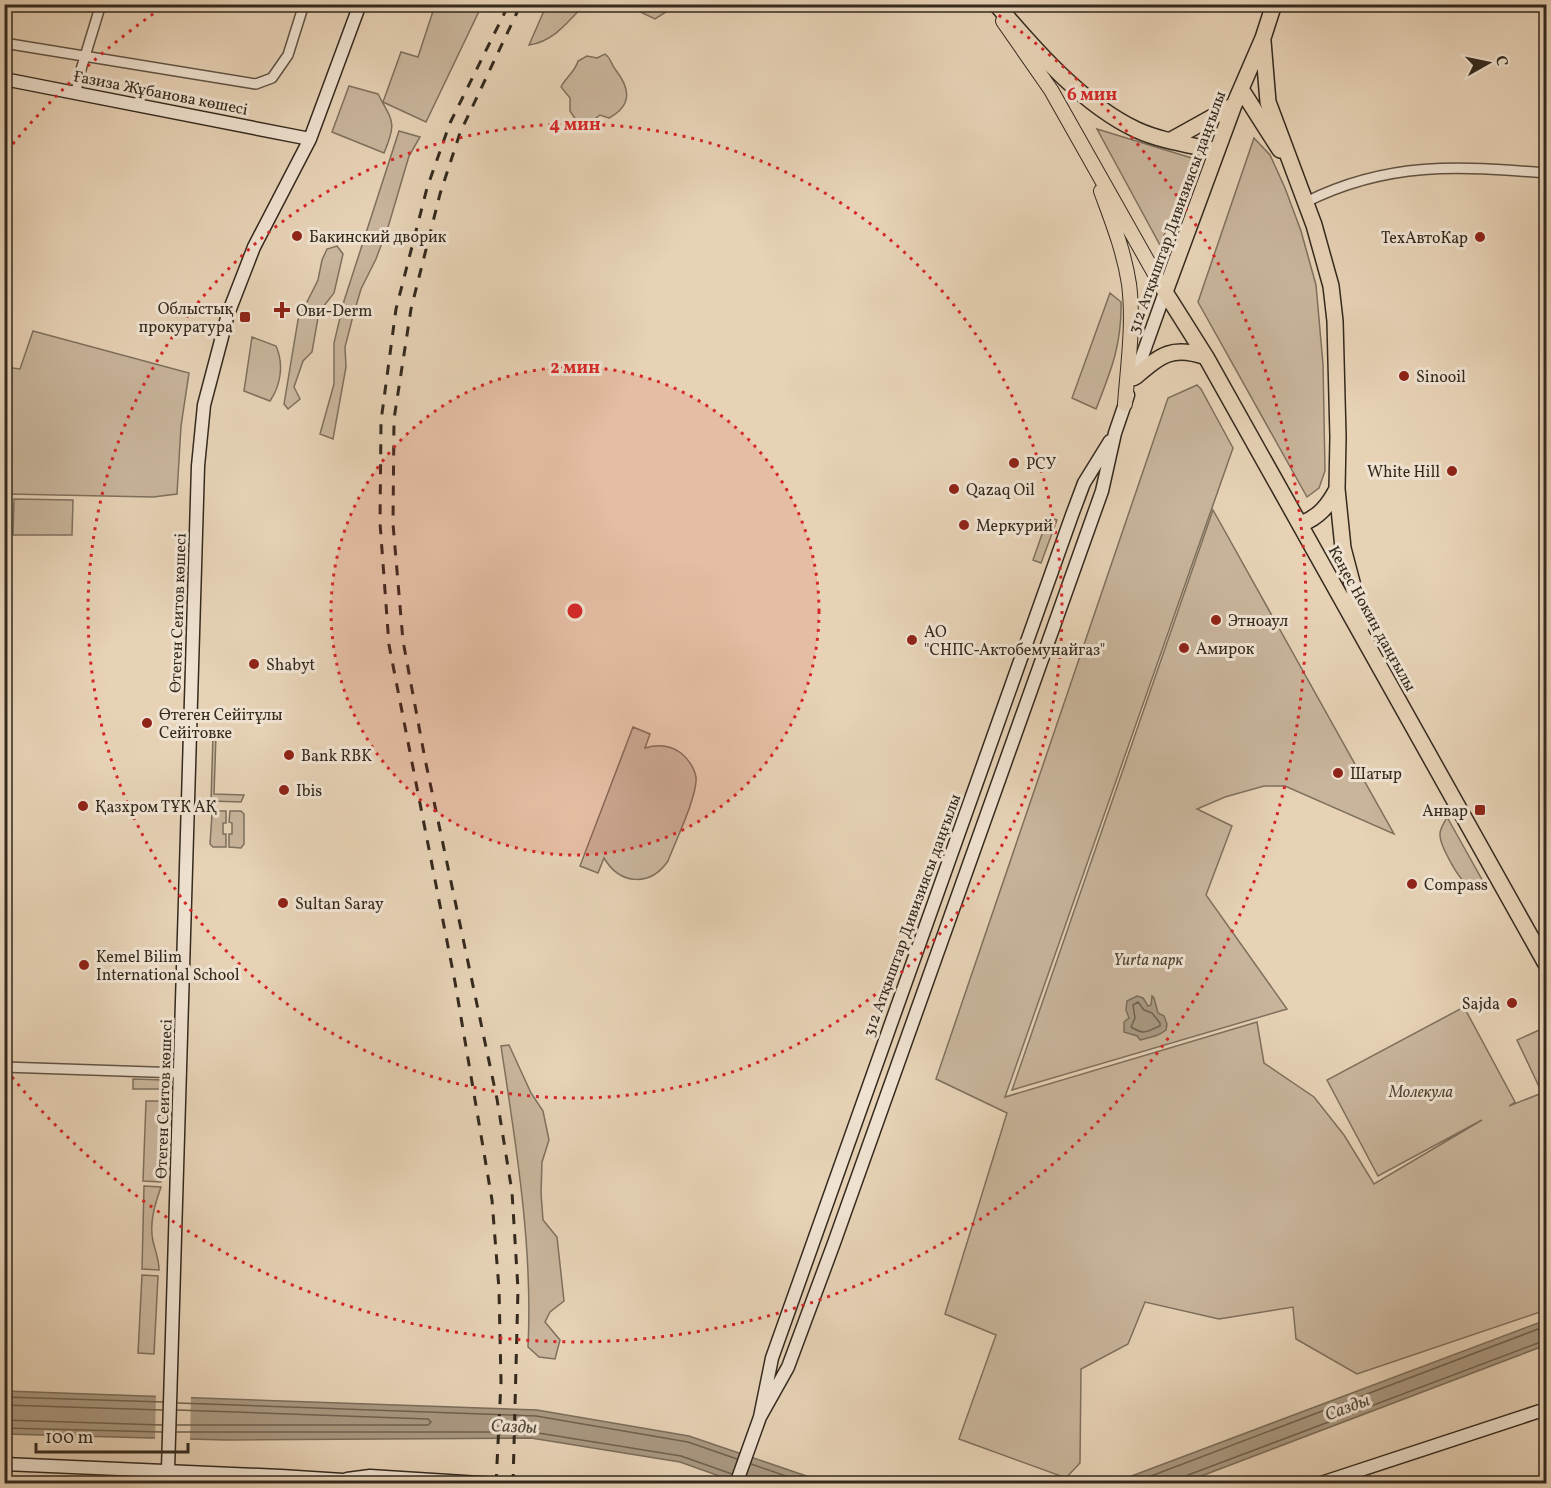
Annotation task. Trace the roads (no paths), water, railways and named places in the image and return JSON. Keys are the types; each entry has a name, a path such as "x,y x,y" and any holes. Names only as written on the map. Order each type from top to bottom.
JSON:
{"highway":[{"path":"994,4 1070,83 1106,114 1139,131 1217,151"},
{"name":"312 Атқыштар Дивизиясы даңғылы","path":"1166,292 1234,105 1263,38 1274,4"},
{"path":"1263,38 1268,102 1306,202 1328,275 1335,321 1337,489 1343,548 1371,653"},
{"path":"1241,89 1269,135 1291,165"},
{"path":"1171,140 1234,105"},
{"name":"Кеңес Нокин даңғылы","path":"1166,292 1206,357 1301,524 1546,964"},
{"path":"1135,377 1156,359 1168,353 1180,351 1206,357"},
{"path":"1301,524 1322,513 1337,489"}],"main road":[{"name":"Өтеген Сеитов көшесі","path":"168,1470 198,466 204,405 228,314 254,248 310,138 360,4"},
{"path":"994,4 1051,90 1166,292"},
{"name":"Ғазиза Жұбанова көшесі","path":"4,79 310,138"},
{"path":"1083,144 1121,245 1129,285 1130,323 1125,404"},
{"name":"312 Атқыштар Дивизиясы даңғылы","path":"760,1417 789,1367 1102,491 1115,433 1166,292"},
{"name":"312 Атқыштар Дивизиясы даңғылы","path":"736,1484 760,1417 772,1358 1050,577 1084,483 1115,433"},
{"path":"1050,577 1069,584"},
{"path":"1009,692 1027,699"},
{"path":"846,1153 864,1159"},
{"path":"1318,1484 1546,1409"},
{"path":"4,1464 343,1480 370,1476 496,1484"},
{"path":"262,1484 281,1476"},
{"path":"343,1480 355,1484"}],"street":[{"path":"76,93 101,4"},
{"path":"4,43 256,84 272,78 288,55 304,4"},
{"path":"1306,202 1333,189 1386,173 1489,168 1546,173"},
{"path":"4,1067 181,1073"},
{"path":"167,1484 168,1470"}],"water":[{"path":"1137,996 1143,998 1148,1006 1151,1005 1152,996 1154,998 1158,1013 1164,1016 1167,1024 1166,1030 1140,1040 1137,1036 1124,1032 1124,1022 1129,1018 1126,1010 1127,1001"},
{"name":"Сазды","path":"1546,1320 1546,1345 1183,1483 1113,1483"},
{"name":"Сазды","path":"5,1391 537,1410 689,1436 827,1483 739,1483 680,1462 531,1438 226,1440 5,1434"}],"railway":[{"path":"496,1484 501,1382 499,1289 492,1200 455,982 389,645 380,523 381,421 396,309 427,188 450,123 509,4"},
{"path":"513,1484 518,1289 512,1192 497,1099 425,759 403,641 393,524 394,419 411,309 440,194 460,133 521,4"}],"place":[{"name":"Бакинский дворик","path":"297,236"},
{"name":"ТехАвтоКар","path":"1480,237"},
{"name":"Ови-Derm","path":"282,310"},
{"name":"Облыстық прокуратура","path":"245,317"},
{"name":"Sinooil","path":"1404,376"},
{"name":"РСУ","path":"1014,463"},
{"name":"White Hill","path":"1452,471"},
{"name":"Qazaq Oil","path":"954,489"},
{"name":"Меркурий","path":"964,525"},
{"name":"Этноаул","path":"1216,620"},
{"name":"АО \"СНПС-Актобемунайгаз\"","path":"912,640"},
{"name":"Амирок","path":"1184,648"},
{"name":"Shabyt","path":"254,664"},
{"name":"Өтеген Сейітұлы Сейітовке","path":"147,723"},
{"name":"Bank RBK","path":"289,755"},
{"name":"Шатыр","path":"1338,773"},
{"name":"Ibis","path":"284,790"},
{"name":"Қазхром ТҰК АҚ","path":"83,806"},
{"name":"Анвар","path":"1480,810"},
{"name":"Compass","path":"1412,884"},
{"name":"Sultan Saray","path":"283,903"},
{"name":"Kemel Bilim International School","path":"84,965"},
{"name":"Sajda","path":"1512,1003"}],"park label":[{"name":"Yurta парк","path":"1148,959"},
{"name":"Молекула","path":"1421,1091"}]}
